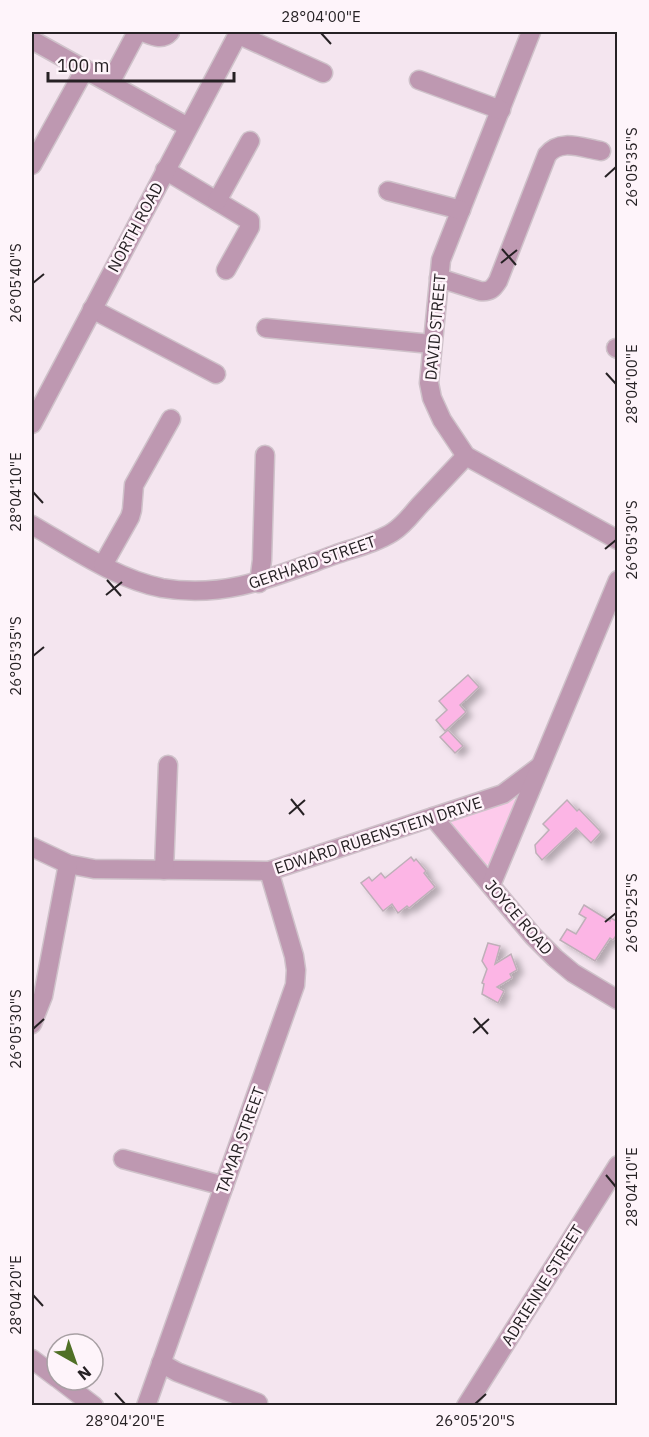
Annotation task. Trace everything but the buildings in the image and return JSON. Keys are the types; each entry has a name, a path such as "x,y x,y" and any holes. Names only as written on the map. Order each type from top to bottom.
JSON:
{"street":[{"path":"110,83 138,32"},
{"path":"142,32 157,38 171,32"},
{"name":"DAVID STREET","path":"531,32 441,260 429,372 432,398 451,436 466,456 618,540"},
{"path":"238,33 323,73"},
{"name":"NORTH ROAD","path":"32,424 238,33"},
{"path":"32,40 188,127"},
{"path":"32,165 40,131 85,69"},
{"path":"419,80 501,110"},
{"path":"217,201 250,141"},
{"path":"439,278 480,291 487,292 493,288 498,281 546,155 552,148 561,144 601,151"},
{"path":"165,170 247,219 251,224 226,270"},
{"path":"388,191 460,210"},
{"path":"92,309 216,374"},
{"path":"266,328 431,344"},
{"path":"103,565 132,510 134,485 171,418"},
{"path":"259,583 262,560 265,455"},
{"name":"GERHARD STREET","path":"32,525 103,565 141,582 161,588 211,592 259,583 363,545 394,531 466,456"},
{"name":"EDWARD RUBENSTEIN DRIVE","path":"491,885 538,767 618,580"},
{"path":"164,870 168,765"},
{"name":"EDWARD RUBENSTEIN DRIVE","path":"32,847 68,864 94,869 269,871 503,794 538,767"},
{"name":"JOYCE ROAD","path":"434,818 533,936 555,958 573,973 618,1000"},
{"path":"32,1024 43,996 68,864"},
{"name":"TAMAR STREET","path":"146,1406 295,985 294,956 269,871"},
{"path":"123,1159 224,1185"},
{"name":"ADRIENNE STREET","path":"466,1406 618,1165"},
{"path":"32,1359 45,1369"},
{"path":"161,1363 177,1372 258,1402"},
{"path":"75,1392 94,1406"}],"shaded area":[{"path":"519,798 492,865 484,864 453,827 451,821 457,817"}]}
